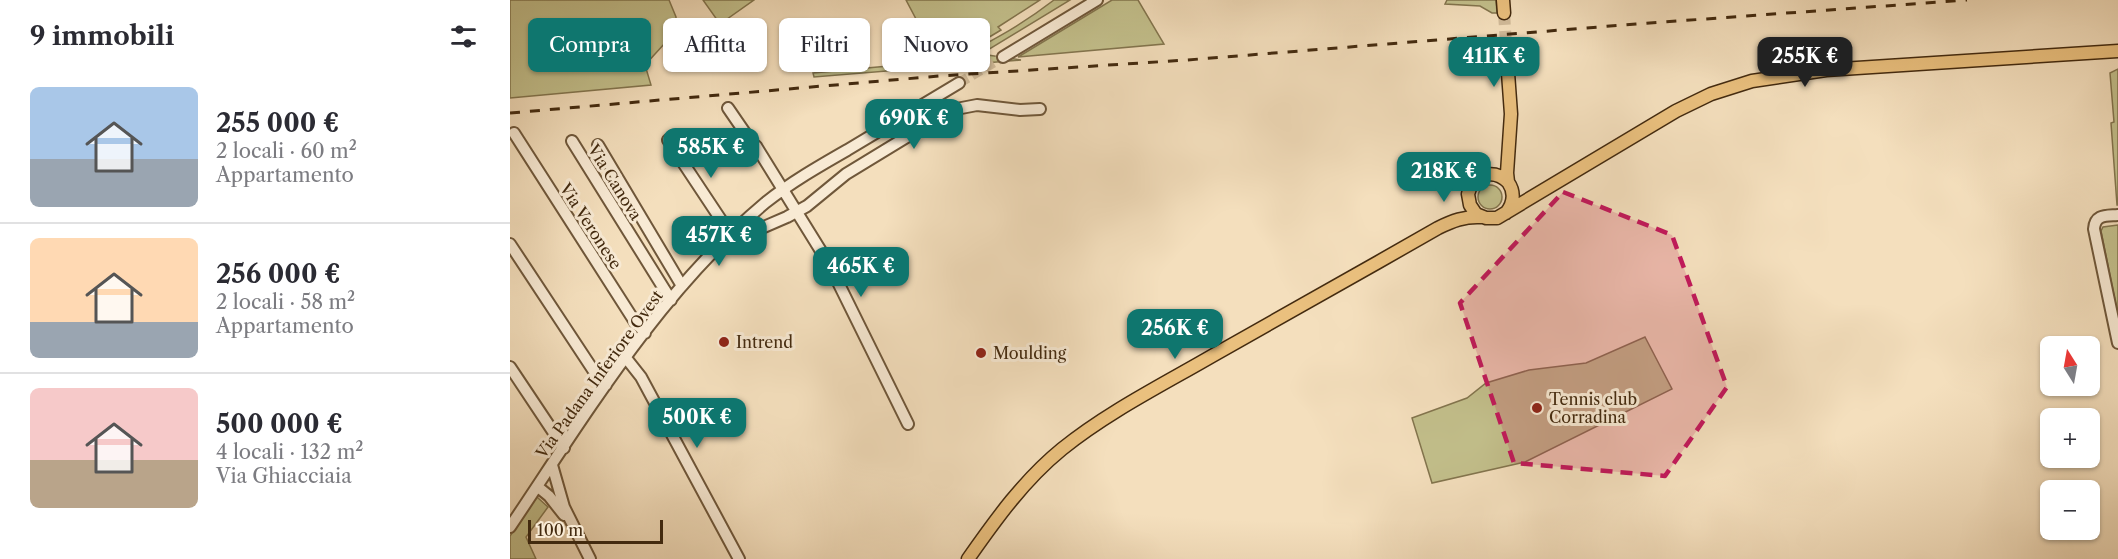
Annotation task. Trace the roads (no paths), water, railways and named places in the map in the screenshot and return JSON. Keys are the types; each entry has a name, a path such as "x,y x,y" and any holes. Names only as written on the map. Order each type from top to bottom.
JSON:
{"main road":[{"path":"1503,0 1504,13"},
{"path":"968,559 999,514 1028,481 1062,449 1095,425 1145,394 1438,228 1469,216 1491,219 1506,213 1676,111 1711,94 1752,81 1838,69 2118,51"},
{"path":"1506,213 1512,203 1509,143 1512,114 1507,59"},
{"path":"1438,228 1452,217 1474,181 1488,174 1501,159 1509,143"},
{"path":"1488,174 1499,175 1510,184 1526,190 1543,190"},
{"path":"1468,194 1473,210 1481,217"}],"street":[{"path":"1003,57 1097,0"},
{"name":"Via Padana Inferiore Ovest","path":"510,527 626,358 682,286 720,245 784,190 959,83"},
{"path":"720,245 796,212 824,194 846,174 951,110 977,105 1020,110 1040,109"},
{"path":"728,108 756,146 829,264 908,424"},
{"name":"Via Veronese","path":"514,133 635,322 645,333"},
{"path":"668,140 731,235"},
{"name":"Via Canova","path":"572,141 671,300"},
{"path":"598,146 682,286"},
{"path":"2117,338 2094,229 2096,220 2100,216 2118,215"},
{"path":"510,244 599,379 606,386"},
{"path":"626,358 641,377 740,559"},
{"path":"510,367 564,448"},
{"path":"552,465 561,498 590,559"},
{"path":"537,487 549,496 572,524"}],"tunnel":[{"path":"1504,13 1507,59"},
{"path":"959,83 1003,57"}],"railway":[{"path":"510,113 939,76 1187,60 1967,0"}],"place":[{"name":"Intrend","path":"724,342"},
{"name":"Moulding","path":"981,353"},
{"name":"Tennis club Corradina","path":"1537,408"}]}
